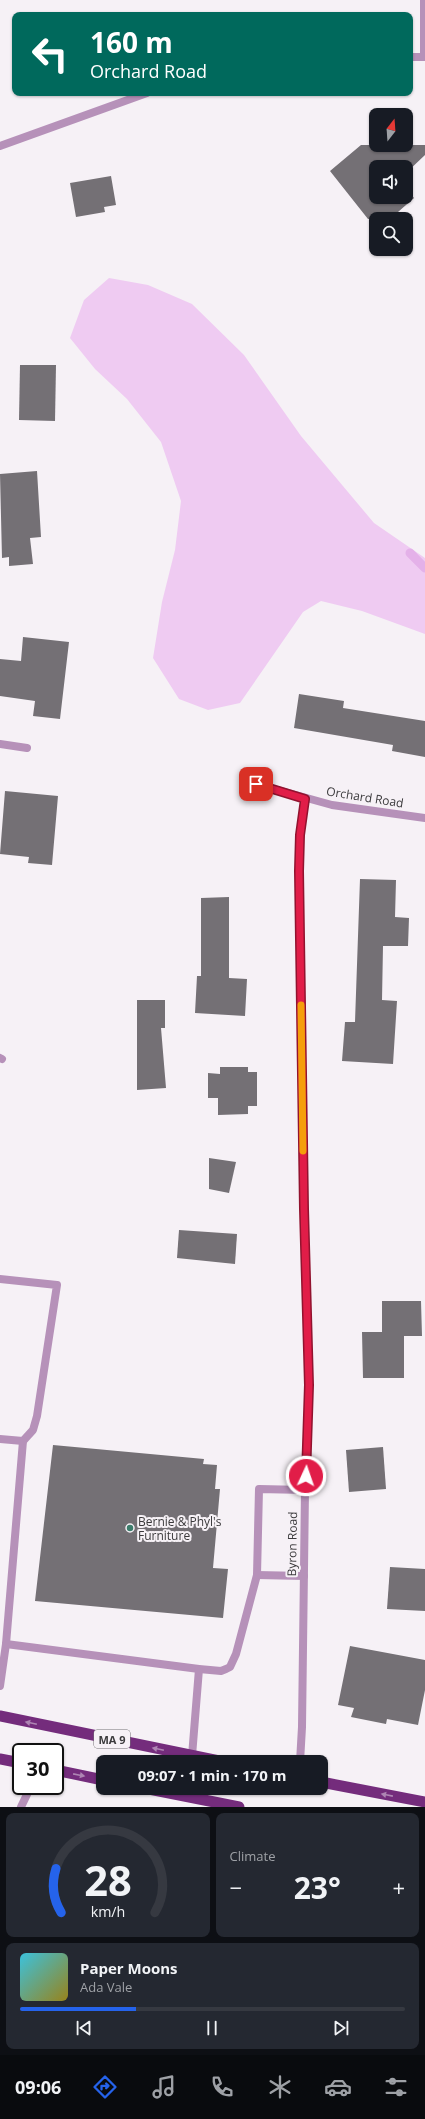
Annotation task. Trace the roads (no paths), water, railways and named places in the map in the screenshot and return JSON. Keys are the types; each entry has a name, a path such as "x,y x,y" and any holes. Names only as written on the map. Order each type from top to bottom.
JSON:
{"highway":[{"name":"MA 9","path":"0,1716 187,1755"},
{"path":"0,1759 12,1761"},
{"path":"64,1772 96,1779"},
{"path":"328,1783 425,1802"},
{"path":"172,1795 209,1804 239,1807"}],"street":[{"path":"413,57 425,57 424,0"},
{"path":"0,146 139,96"},
{"path":"0,744 27,748"},
{"name":"Orchard Road","path":"256,784 305,799 354,809 425,818"},
{"name":"Byron Road","path":"300,1755 305,1490 309,1385 304,1209 299,871 300,835 305,799"},
{"path":"0,1279 57,1285 37,1416 33,1430 23,1441 6,1644 0,1686"},
{"path":"0,1439 23,1441"},
{"path":"6,1644 221,1671 230,1666 236,1654 257,1575 259,1489 305,1490"},
{"path":"257,1575 304,1576"},
{"path":"192,1755 199,1669"},
{"path":"21,1807 27,1795"}],"waterway":[{"path":"410,553 425,568"}],"place":[{"name":"Bernie & Phyl's Furniture","path":"130,1528"}]}
